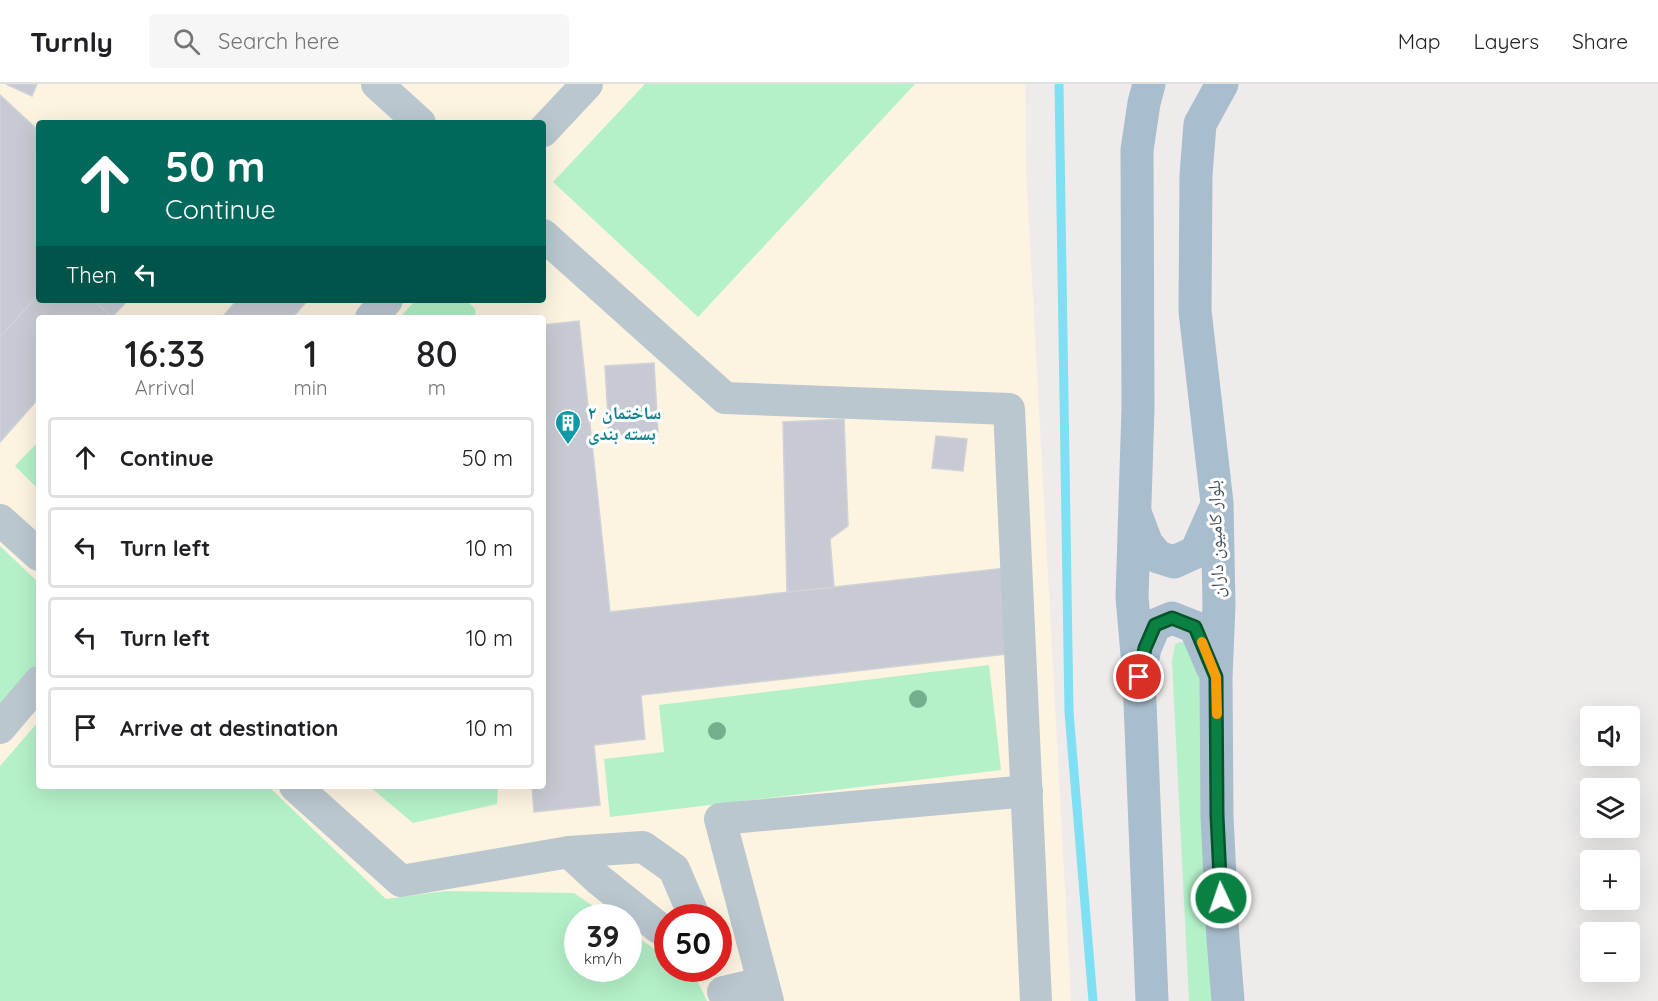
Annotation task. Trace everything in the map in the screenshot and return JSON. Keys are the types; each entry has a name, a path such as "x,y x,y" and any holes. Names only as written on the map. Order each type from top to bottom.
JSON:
{"main road":[{"path":"1149,84 1137,150 1138,408 1132,597 1139,677 1152,1001"},
{"name":"بلوار کامیون داران","path":"1222,84 1200,124 1196,175 1196,311 1217,503 1219,605 1216,677 1217,816 1228,1001"},
{"path":"1135,513 1147,544 1158,557 1174,562 1196,552 1217,503"},
{"path":"1139,677 1145,648 1155,625 1172,618 1195,627 1216,677"}],"lane":[{"path":"377,84 417,120"},
{"path":"546,128 587,84"},
{"path":"546,238 724,398 1009,409 1036,1001"},
{"path":"373,315 384,303"},
{"path":"0,520 36,552"},
{"path":"0,728 36,686"},
{"path":"298,789 401,881 569,852 644,848 674,869 689,904"},
{"path":"721,987 765,992 720,819 1027,791"},
{"path":"569,852 598,879 654,924"},
{"path":"732,910 743,905"}],"shaded area":[{"path":"0,84 1025,84 1026,170 1071,1001 0,1001"}],"green space":[{"path":"645,84 915,84 698,317 553,182"},
{"path":"413,303 469,303 475,309 476,315 402,315"},
{"path":"36,444 36,487 15,466"},
{"path":"0,546 36,580 36,687 0,728"},
{"path":"1185,641 1200,674 1217,1001 1189,1001 1172,661 1175,644"},
{"path":"989,665 1001,770 610,817 604,759 664,752 659,705"},
{"path":"36,724 36,789 271,789 386,899 446,891 574,893 590,904 564,904 564,982 642,982 642,940 654,949 654,982 698,982 707,1001 0,1001 0,766"},
{"path":"373,789 498,789 497,804 413,823"}],"building":[{"path":"6,84 37,84 32,96"},
{"path":"0,95 36,128 36,297 0,337"},
{"path":"36,297 36,303 96,303 110,315 36,315 36,401 0,442 0,337"},
{"path":"96,303 125,303 114,315 110,315"},
{"path":"234,303 305,303 295,315 224,315"},
{"name":"۲ ساختمان بسته بندی","path":"579,321 610,612 1006,568 1015,653 641,695 645,739 594,745 600,805 534,812 532,789 546,789 546,325"},
{"path":"654,363 658,432 609,436 605,366"},
{"path":"844,419 848,526 830,539 834,587 787,592 783,422"},
{"path":"936,436 967,439 963,471 932,468"}],"waterway":[{"path":"1059,84 1069,712 1093,1001"}],"slow traffic":[{"path":"1202,642 1216,677 1217,714"}],"place":[{"name":"۲ ساختمان بسته بندی","path":"568,446"}],"route":[{"path":"1139,677 1145,648 1155,625 1172,618 1195,627 1216,677 1217,816 1221,898"}]}
